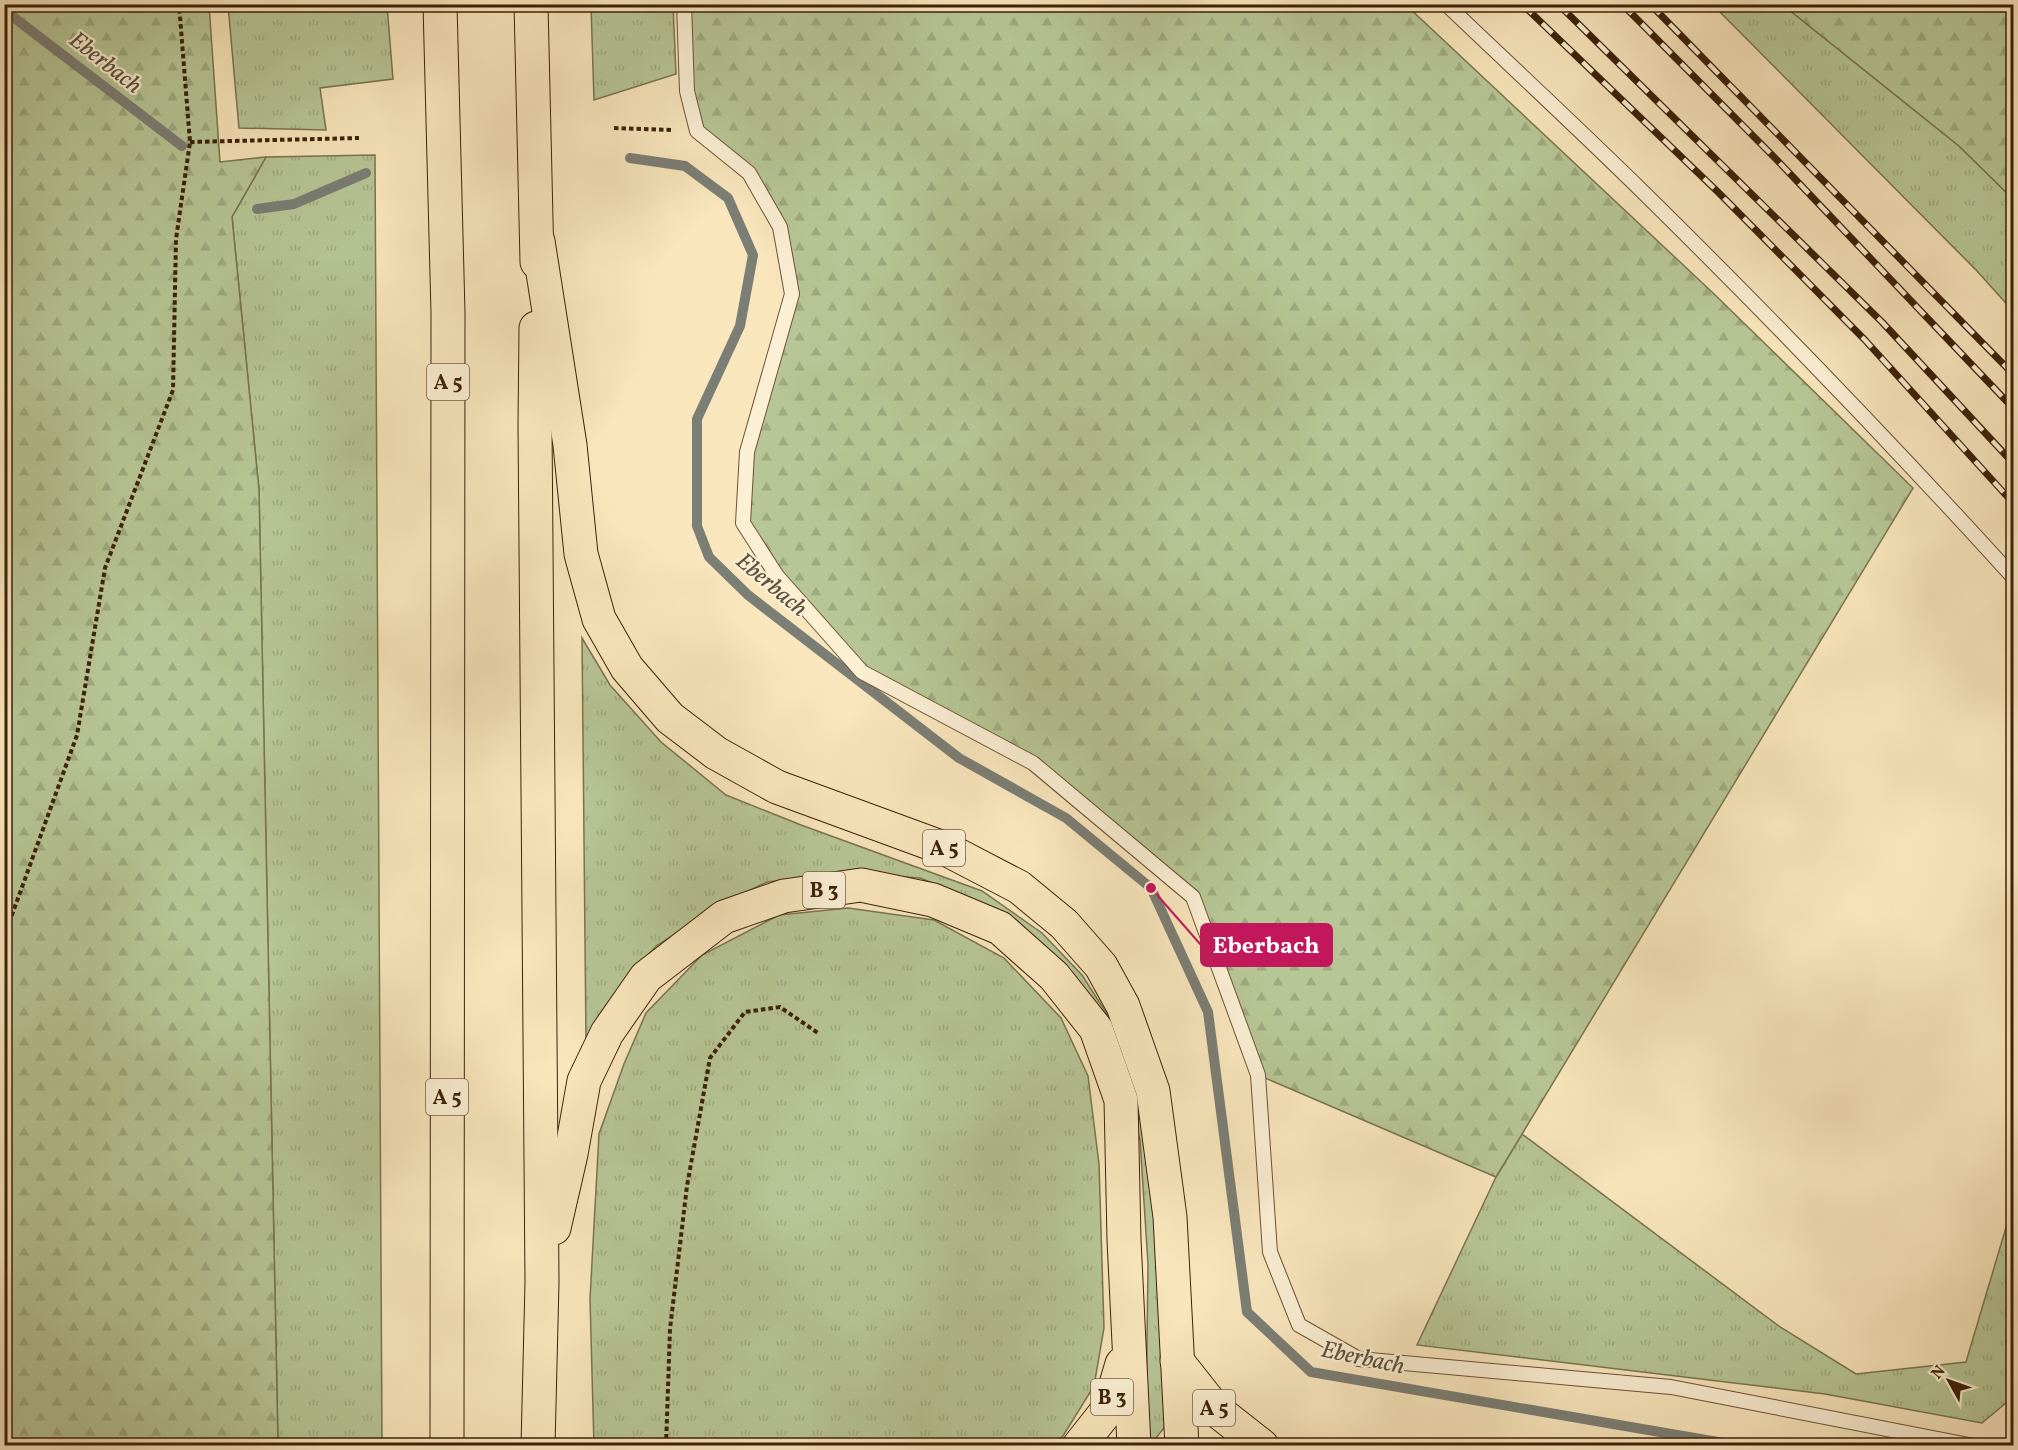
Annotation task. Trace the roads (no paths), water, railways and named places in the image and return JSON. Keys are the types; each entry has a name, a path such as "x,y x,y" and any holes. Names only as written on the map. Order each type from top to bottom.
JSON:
{"highway":[{"name":"A 5","path":"440,4 448,313 447,1440"},
{"name":"A 5","path":"531,4 538,241 535,425 542,1282 538,1446"},
{"name":"A 5","path":"538,241 570,445 581,554 599,620 627,668 670,718 716,753 777,787 946,849 1019,887 1064,924 1101,966 1123,1006 1153,1091 1170,1217 1182,1446"},
{"name":"B 3","path":"542,1282 571,1154 584,1081 607,1033 646,977 724,917 784,896 861,885 933,900 1000,928 1054,976 1096,1029 1120,1100 1134,1446"},
{"name":"B 3","path":"1080,1446 1109,1408 1129,1339"},
{"name":"A 5","path":"1177,1360 1215,1409 1262,1446"}],"lane":[{"path":"684,4 687,91 697,131 749,173 780,227 792,294 747,452 743,523 777,576 862,672 1033,763 1193,897 1258,1075 1270,1252 1299,1325 1359,1359 1671,1387 1974,1446"},
{"path":"1446,4 1643,192 1792,342 1950,508 2013,578"}],"waterway":[{"name":"Eberbach","path":"4,10 182,146"},
{"name":"Eberbach","path":"630,158 685,166 728,198 753,255 740,326 697,419 697,526 709,557 748,595 959,758 1066,818 1151,888 1208,1012 1247,1312 1311,1372 1741,1446"},
{"name":"Eberbach","path":"257,209 294,204 366,173"}],"railway":[{"path":"1522,4 1719,193 1865,340 2014,504"},
{"path":"1558,4 1882,322 2014,464"},
{"path":"1622,4 1775,158 2014,409"},
{"path":"1650,4 2014,375"}],"place":[{"name":"Eberbach","path":"1151,888"}]}
